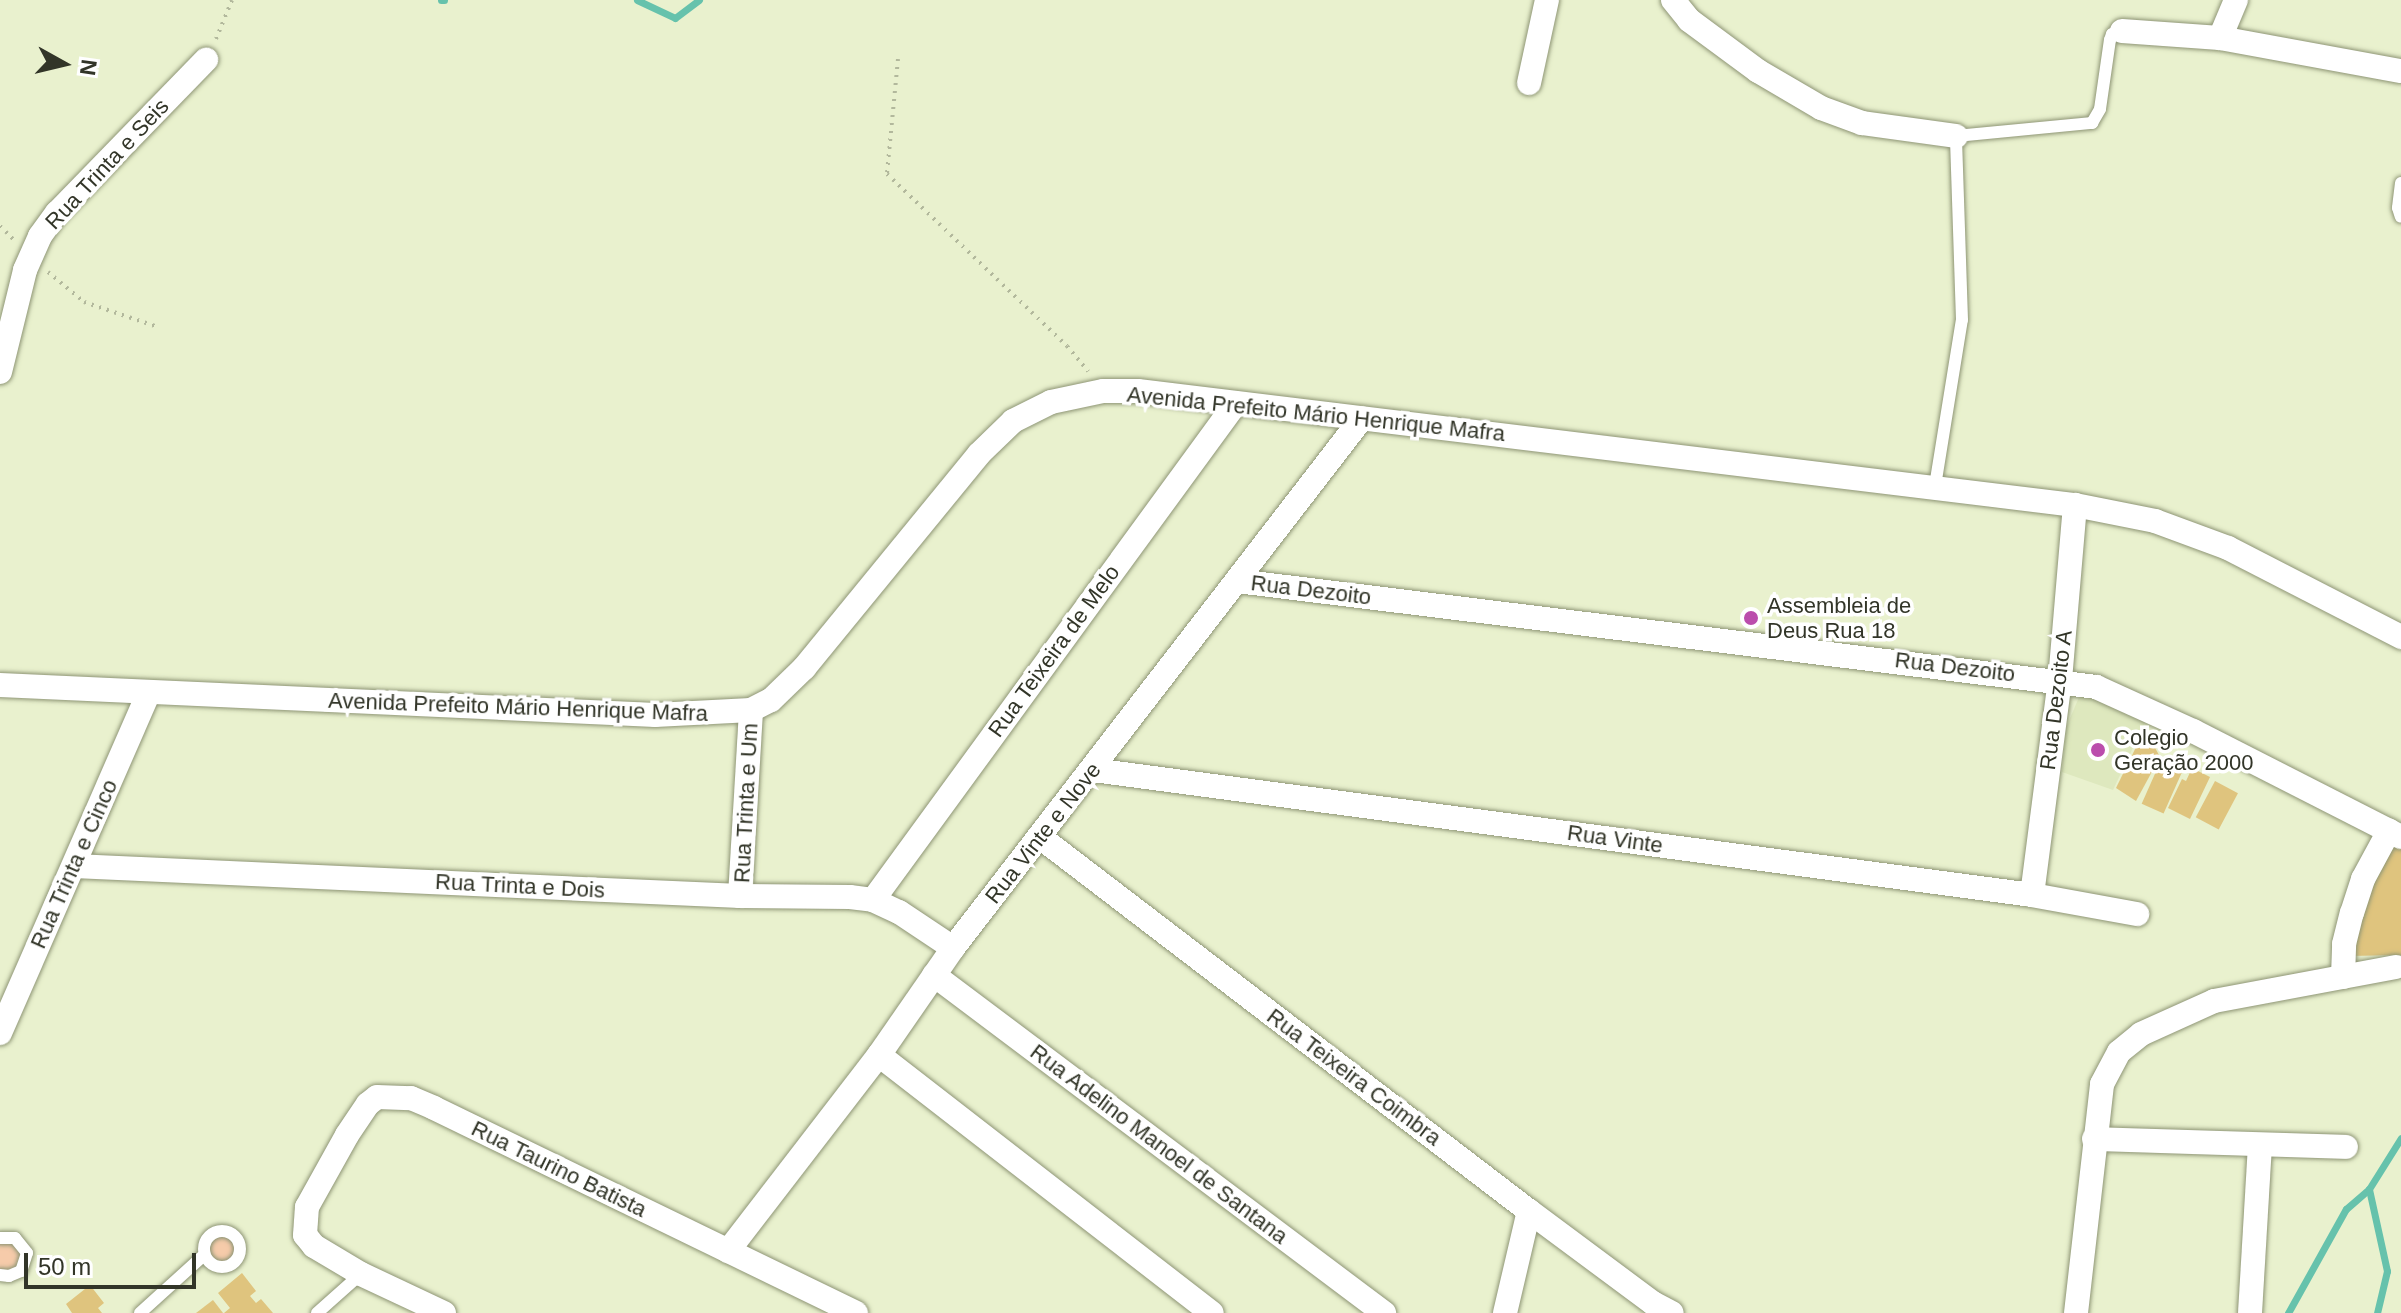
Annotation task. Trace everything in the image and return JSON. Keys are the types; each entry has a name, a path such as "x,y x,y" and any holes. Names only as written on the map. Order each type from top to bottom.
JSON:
{"street":[{"path":"1529,83 1547,0"},
{"path":"1673,0 1689,20 1758,71 1821,108 1862,123 1956,136"},
{"path":"2220,38 2236,0"},
{"path":"2122,31 2220,38 2400,72"},
{"name":"Rua Trinta e Seis","path":"0,372 31,257 57,213 206,60"},
{"name":"Avenida Prefeito Mário Henrique Mafra","path":"0,685 655,715 751,710 771,700 804,668 979,454 1013,421 1051,402 1103,391 1138,391 2075,505 2155,521 2228,548 2401,637"},
{"name":"Rua Teixeira de Melo","path":"873,900 1236,403"},
{"name":"Rua Vinte e Nove","path":"728,1251 879,1055 953,948 1362,418"},
{"name":"Rua Dezoito A","path":"2032,895 2060,680 2075,505"},
{"name":"Rua Dezoito","path":"1237,581 2060,680 2096,687 2137,703 2395,834"},
{"name":"Rua Trinta e Cinco","path":"0,1033 148,694"},
{"name":"Rua Trinta e Um","path":"740,896 751,710"},
{"name":"Rua Vinte","path":"1093,770 2032,895 2137,914"},
{"path":"2343,977 2344,944 2363,879 2395,834"},
{"name":"Rua Teixeira Coimbra","path":"1040,837 1529,1211 1653,1303 1672,1313"},
{"name":"Rua Trinta e Dois","path":"74,866 873,900 899,912 953,948"},
{"path":"2076,1313 2102,1084 2119,1052 2141,1034 2177,1015 2214,1001 2396,967"},
{"name":"Rua Adelino Manoel de Santana","path":"934,975 1384,1313"},
{"path":"879,1055 1212,1313"},
{"name":"Rua Taurino Batista","path":"361,1274 314,1246 305,1235 307,1207 368,1104 377,1097 394,1096 434,1108 856,1313"},
{"path":"2094,1139 2260,1147 2346,1147"},
{"path":"2250,1313 2260,1147"},
{"path":"1505,1313 1529,1211"},
{"path":"361,1274 444,1313"}],"lane":[{"path":"1935,486 1962,320 1956,136 2092,123 2100,109 2110,40 2112,34 2122,31"},
{"path":"2401,183 2398,208 2401,217"},
{"path":"0,1238 15,1238 27,1253 21,1271 9,1276 0,1275"},
{"path":"140,1313 204,1255"},
{"path":"317,1313 361,1274"}],"path":[{"path":"206,60 232,0"},
{"path":"898,59 887,174 1067,346 1103,391"},
{"path":"0,226 84,302 158,327"}],"shaded area":[{"name":"Colegio Geração 2000","path":"2082,690 2147,718 2113,790 2062,772 2066,728"},
{"path":"222,1231 235,1236 240,1249 235,1262 222,1267 209,1262 204,1249 209,1236"},
{"path":"0,1238 15,1238 25,1266 0,1275"}],"building":[{"path":"2142,735 2151,740 2160,757 2136,801 2116,788"},
{"path":"2162,758 2184,768 2164,813 2142,804"},
{"path":"2192,768 2210,777 2190,819 2168,808 2182,779 2186,781"},
{"path":"2215,781 2238,793 2219,829 2196,817"},
{"path":"2395,843 2401,848 2401,955 2349,956 2362,908"},
{"path":"242,1273 256,1291 250,1296 256,1303 261,1299 273,1313 224,1313 230,1308 218,1293"},
{"path":"90,1285 104,1303 98,1308 102,1313 72,1313 66,1304"},
{"path":"213,1300 223,1313 196,1313"}],"waterway":[{"path":"637,0 675,18 699,0"},
{"path":"2377,1313 2387,1271 2369,1189 2401,1138"},
{"path":"2288,1313 2346,1209 2369,1189"}],"place":[{"name":"Assembleia de Deus Rua 18","path":"1751,618"},
{"name":"Colegio Geração 2000","path":"2098,750"}]}
